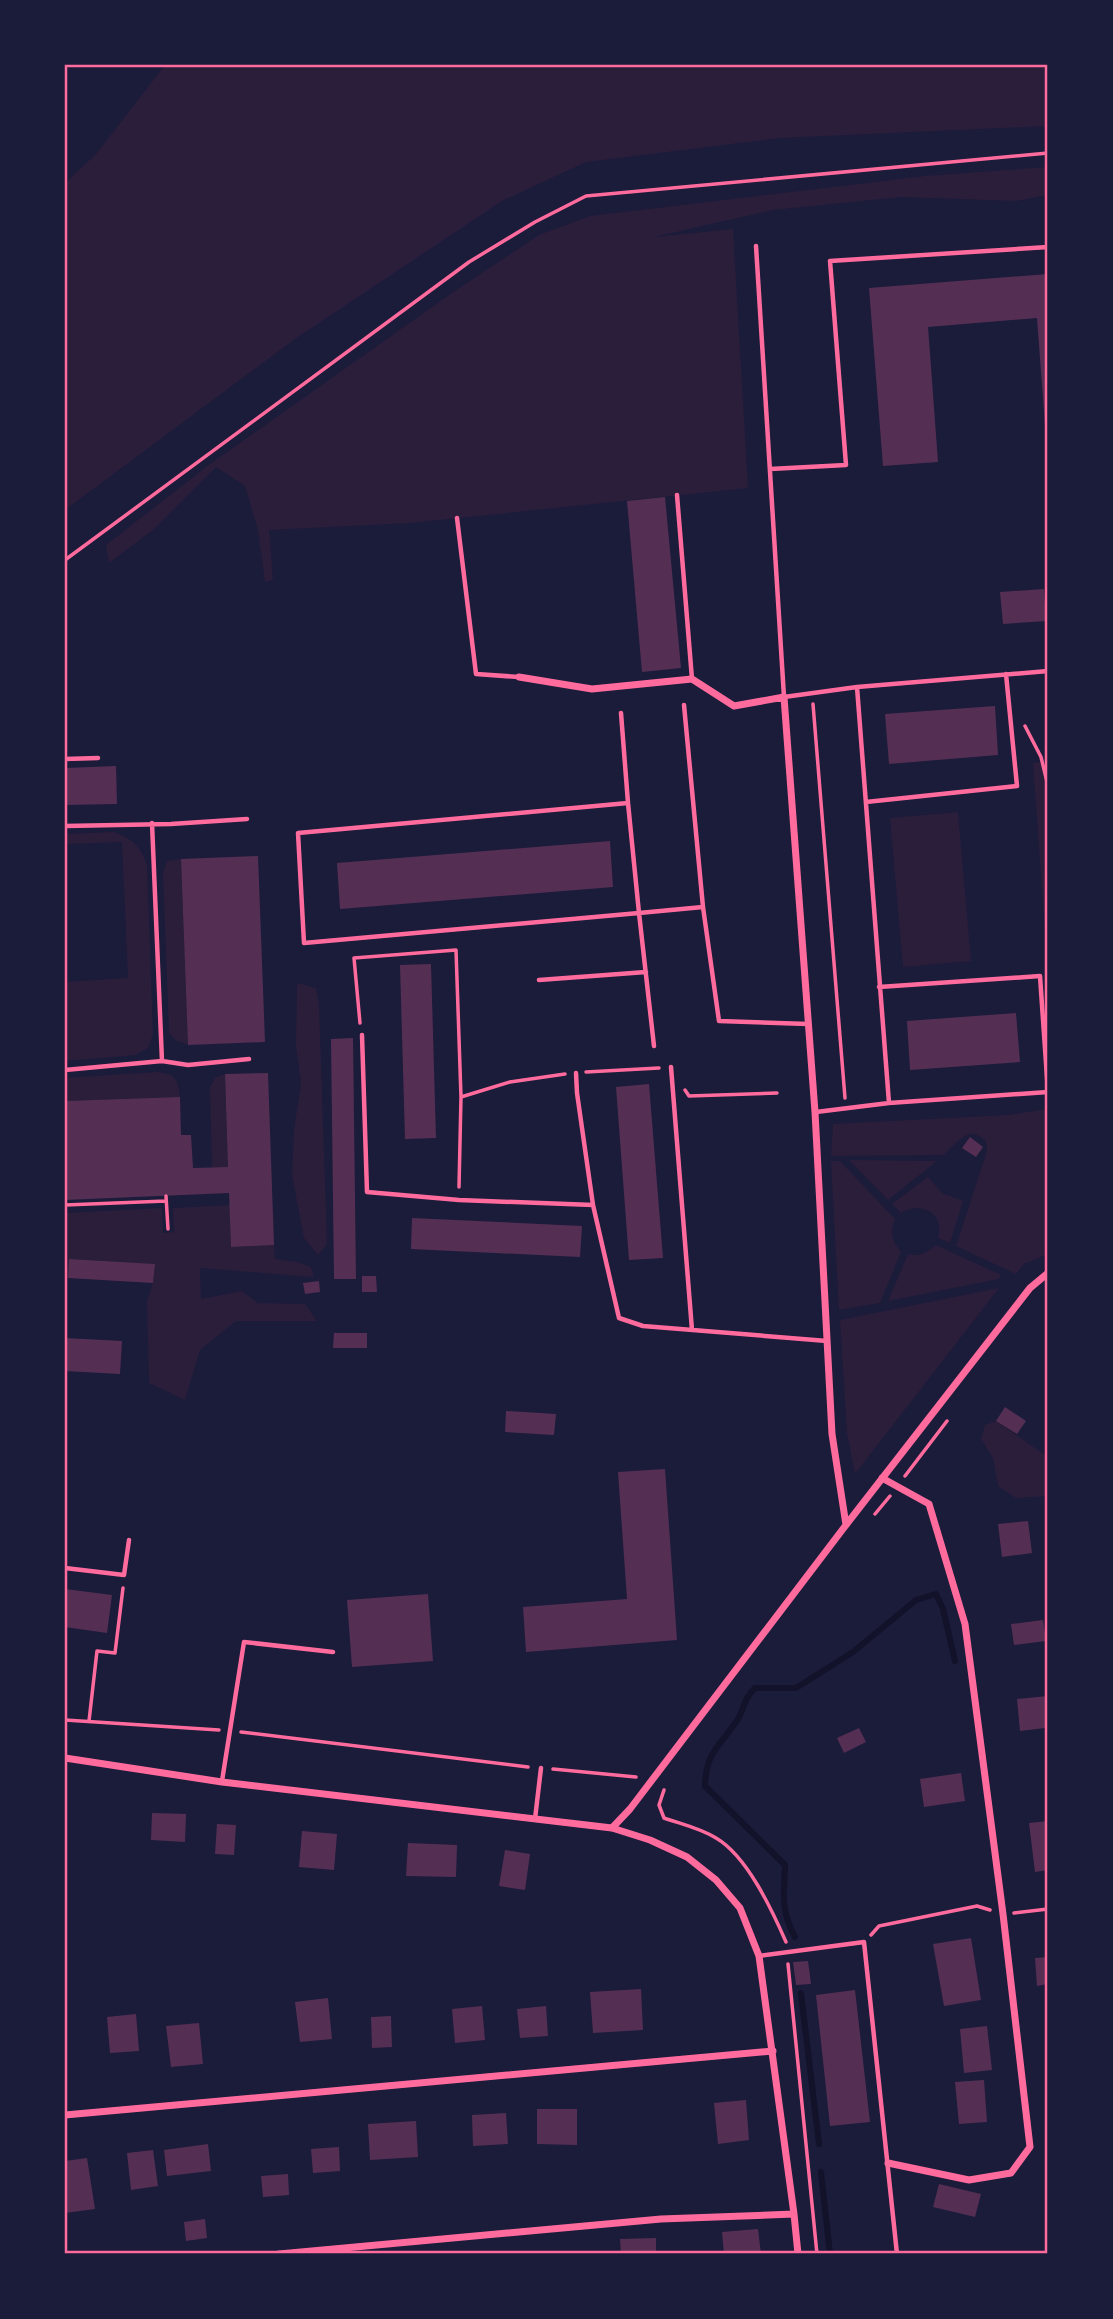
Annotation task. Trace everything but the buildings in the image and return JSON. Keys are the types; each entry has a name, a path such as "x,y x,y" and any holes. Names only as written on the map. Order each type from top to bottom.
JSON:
{"street":[{"path":"519,677 592,689 692,679 734,706 784,697 815,1112 832,1434 846,1525"},
{"path":"612,1828 1030,1288 1048,1273"},
{"path":"882,1478 929,1504 965,1624 1030,2147 1011,2173 969,2180 888,2163"},
{"path":"65,1758 222,1782 612,1828 650,1840 687,1857 716,1880 740,1908 760,1956 798,2254"},
{"path":"65,2115 773,2051"},
{"path":"279,2254 661,2219 794,2214"}],"lane":[{"path":"757,246 784,697 857,687 1048,671"},
{"path":"770,469 846,464 830,261 1048,247"},
{"path":"677,495 692,679"},
{"path":"457,518 476,674 519,677"},
{"path":"866,802 1017,786 1006,674"},
{"path":"857,687 889,1103"},
{"path":"684,705 703,907 719,1021 808,1024"},
{"path":"621,712 654,1046"},
{"path":"65,759 98,758"},
{"path":"628,803 298,833 304,943 703,907"},
{"path":"65,826 247,819"},
{"path":"152,823 162,1061"},
{"path":"539,980 646,972"},
{"path":"815,1112 889,1103 1048,1092 1040,976 879,987"},
{"path":"362,1035 367,1192 458,1200 593,1205"},
{"path":"65,1070 162,1061 188,1065 249,1059"},
{"path":"671,1067 692,1330"},
{"path":"576,1073 593,1205 620,1318 643,1326 827,1341"},
{"path":"65,1568 124,1575 129,1540"},
{"path":"222,1782 244,1642 333,1652"},
{"path":"535,1819 541,1768"},
{"path":"760,1956 864,1941 897,2254"}],"path":[{"path":"65,560 469,262 535,222 586,197 1048,153"},
{"path":"812,693 846,1107"},
{"path":"1022,720 1041,757 1048,786"},
{"path":"362,1035 354,958 456,950 461,1097 458,1200"},
{"path":"461,1097 510,1082 576,1073 671,1067 690,1096 777,1093"},
{"path":"65,1205 166,1199 168,1229"},
{"path":"874,1515 950,1417"},
{"path":"89,1722 97,1651 115,1653 124,1575"},
{"path":"65,1720 230,1731 541,1768 630,1775 664,1787 659,1805 664,1818"},
{"path":"864,1941 879,1926 977,1906 1003,1914 1048,1909"}],"shaded area":[{"path":"165,65 1048,65 1048,126 780,138 586,162 502,201 295,339 65,510 65,183 96,154"},
{"path":"1048,167 1048,195 1016,201 901,197 773,210 654,237 733,229 748,488 410,523 269,530 273,580 265,582 258,530 245,486 216,467 153,530 109,563 106,545 210,464 449,295 539,235 590,216 925,176"},
{"path":"1048,761 1048,972 1033,763"},
{"path":"958,812 971,961 903,967 890,818"},
{"path":"114,832 135,844 147,864 153,1035 148,1048 136,1055 65,1061 65,982 128,978 122,842 65,844 65,834"},
{"path":"181,859 188,1045 177,1041 169,1033 163,873 167,861"},
{"path":"297,983 316,988 319,1004 327,1244 318,1255 304,1238 292,1175 294,1130 301,1083 296,1047"},
{"path":"157,1072 175,1078 180,1097 65,1101 65,1078"},
{"path":"225,1074 228,1167 212,1167 210,1087 215,1078"},
{"path":"1048,1109 1048,1254 1024,1264 1016,1274 956,1246 987,1151 986,1142 981,1137 969,1134 944,1155 831,1156 833,1124 1008,1115"},
{"path":"849,1160 937,1161 888,1200"},
{"path":"831,1161 840,1161 895,1219 892,1236 901,1252 880,1303 839,1310"},
{"path":"928,1177 942,1193 963,1201 950,1243 938,1238 937,1220 930,1212 918,1208 901,1213 892,1204"},
{"path":"230,1205 231,1247 274,1245 275,1259 311,1267 314,1277 200,1268 201,1299 242,1291 258,1303 305,1304 317,1321 236,1321 200,1350 185,1400 149,1383 147,1301 155,1264 70,1259 68,1278 65,1278 65,1213 162,1208 163,1233 174,1232 173,1208"},
{"path":"936,1245 1001,1275 999,1279 888,1301 908,1254 923,1253"},
{"path":"999,1288 855,1474 847,1433 840,1320"},
{"path":"996,1421 1048,1457 1048,1496 1016,1498 998,1486 993,1458 981,1439 985,1425"}],"waterway":[{"path":"795,1937 785,1910 785,1865 705,1786 708,1765 714,1751 739,1718 755,1688 796,1688 853,1652 916,1600 936,1594 943,1609 955,1661"},
{"path":"801,1993 819,2144"},
{"path":"821,2172 830,2254"}]}
